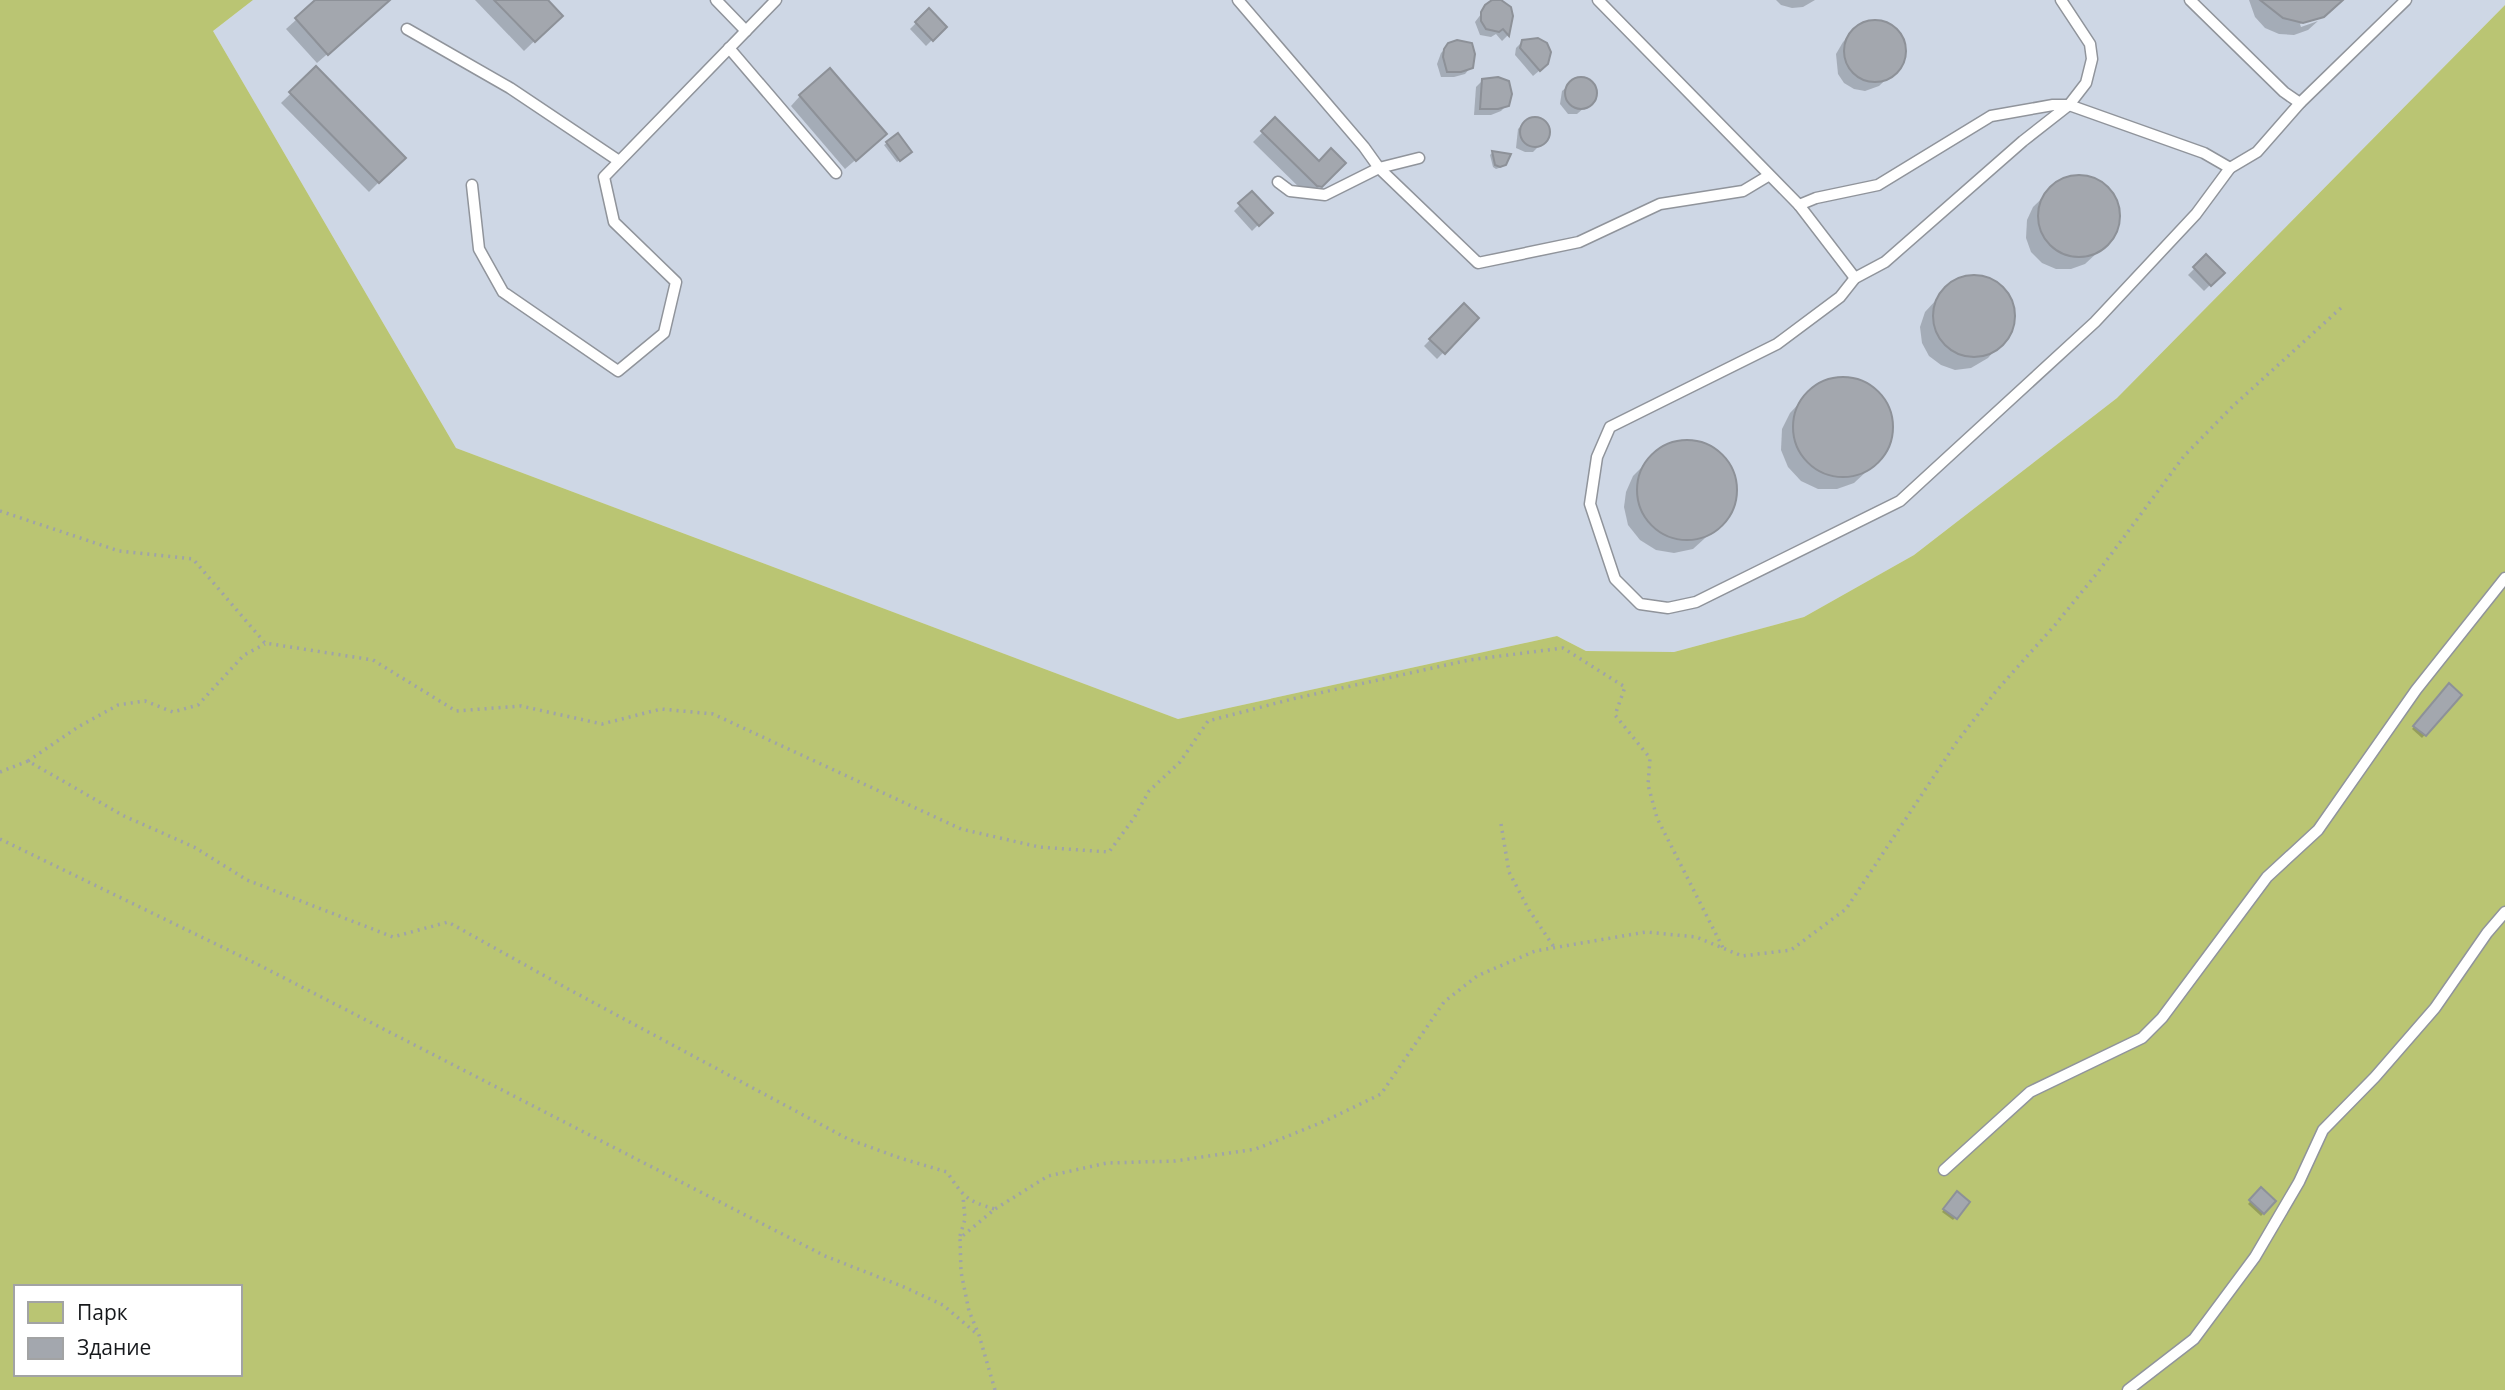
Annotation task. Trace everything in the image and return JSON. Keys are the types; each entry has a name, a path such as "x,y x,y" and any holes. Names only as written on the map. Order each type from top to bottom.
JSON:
{"lane":[{"path":"716,0 746,31"},
{"path":"472,186 479,248 503,292 618,372 664,333 676,282 614,222 604,177 776,0"},
{"path":"1238,0 1379,168 1478,262 1579,242 1660,204 1744,191 1768,176"},
{"path":"1598,0 1799,205 1855,278"},
{"path":"2062,0 2090,44 2092,59 2086,83 2069,105 1885,261 1855,278 1840,297 1777,344 1609,427 1597,457 1590,503 1615,579 1640,604 1668,608 1696,602 1900,501 2095,322 2196,214 2230,168 2257,152 2300,103 2406,0"},
{"path":"2190,0 2284,92 2300,103"},
{"path":"407,29 510,88 619,161"},
{"path":"729,48 836,173"},
{"path":"1799,205 1816,198 1878,186 1991,116 2053,105 2069,105 2204,153 2230,168"},
{"path":"1278,182 1290,191 1325,195 1379,168 1419,158"},
{"path":"1944,1170 2030,1091 2142,1038 2162,1018 2267,877 2318,830 2416,690 2505,578"},
{"path":"2128,1390 2194,1339 2255,1257 2299,1182 2323,1130 2375,1077 2435,1008 2487,933 2505,912"}],"path":[{"path":"960,1238 995,1209 1048,1176 1107,1163 1175,1161 1256,1149 1325,1121 1381,1094 1444,1002 1477,976 1535,951 1646,932 1696,937 1742,956 1791,950 1846,909 1956,743 1997,690 2098,572 2184,456 2233,406 2342,307"},
{"path":"0,511 119,551 194,559 265,643"},
{"path":"0,772 28,761 78,727 118,705 145,701 173,712 198,705 244,655 265,643 373,660 456,711 521,706 602,724 661,709 713,714 961,829 1039,847 1109,852 1134,818 1149,791 1180,762 1208,721 1292,699 1469,660 1563,648 1625,687 1615,715 1650,758 1647,785 1657,818 1723,948"},
{"path":"28,761 124,816 194,847 247,880 393,937 448,922 848,1139 947,1171 963,1196 965,1219 960,1238 961,1272 969,1311 995,1390"},
{"path":"1501,824 1509,872 1529,910 1554,947"},
{"path":"0,839 259,965 825,1256 943,1305 979,1335"},
{"path":"963,1196 995,1209"}],"shaded area":[{"path":"253,0 2505,0 2505,5 2117,398 1914,555 1804,617 1674,652 1586,651 1557,636 1178,719 456,448 213,31"}],"green space":[{"path":"0,0 253,0 213,31 456,448 1178,719 1557,636 1586,651 1674,652 1804,617 1914,555 2117,398 2505,5 2505,1390 0,1390"}],"building":[{"path":"315,0 390,0 328,55 295,18"},
{"path":"494,0 548,0 563,16 535,42"},
{"path":"1492,0 1501,0 1511,7 1513,16 1509,36 1503,29 1499,32 1486,29 1481,21 1481,12"},
{"path":"2260,0 2343,0 2324,17 2303,23 2283,18"},
{"path":"929,8 947,27 933,41 915,22"},
{"path":"1875,20 1897,29 1906,51 1897,73 1875,82 1853,73 1844,51 1853,29"},
{"path":"1538,38 1547,43 1551,52 1548,64 1540,71 1520,48 1522,40"},
{"path":"1457,40 1472,43 1475,54 1473,68 1461,72 1447,72 1444,49 1448,43"},
{"path":"316,66 406,158 379,183 289,92"},
{"path":"830,68 887,134 856,161 799,95"},
{"path":"1498,77 1509,81 1512,94 1509,106 1480,109 1482,79"},
{"path":"1581,77 1592,82 1597,93 1592,104 1581,109 1570,104 1565,93 1570,82"},
{"path":"1275,117 1319,161 1331,148 1346,163 1322,187 1317,186 1261,131"},
{"path":"1535,117 1546,121 1550,132 1546,143 1535,147 1524,143 1520,132 1524,121"},
{"path":"898,133 912,152 900,161 886,142"},
{"path":"1492,151 1511,154 1506,165 1495,165"},
{"path":"2079,175 2095,178 2108,187 2117,200 2120,216 2117,232 2108,245 2095,254 2079,257 2063,254 2050,245 2041,232 2038,216 2041,200 2050,187 2063,178"},
{"path":"1252,191 1273,213 1259,226 1238,203"},
{"path":"2206,254 2225,273 2211,286 2193,267"},
{"path":"1974,275 1990,278 2003,287 2012,300 2015,316 2012,332 2003,345 1990,354 1974,357 1958,354 1945,345 1936,332 1933,316 1936,300 1945,287 1958,278"},
{"path":"1464,303 1479,318 1445,354 1429,339"},
{"path":"1833,377 1853,377 1879,391 1890,408 1893,427 1890,446 1879,463 1853,477 1833,477 1815,469 1801,455 1793,437 1793,417 1801,399 1815,385"},
{"path":"1687,440 1706,443 1723,454 1734,471 1737,490 1734,509 1723,526 1706,537 1687,540 1668,537 1651,526 1640,509 1637,490 1640,471 1651,454 1668,443"},
{"path":"2449,683 2462,695 2426,736 2413,726"},
{"path":"2261,1187 2276,1201 2264,1214 2249,1200"},
{"path":"1957,1191 1970,1202 1957,1219 1943,1209"}]}
